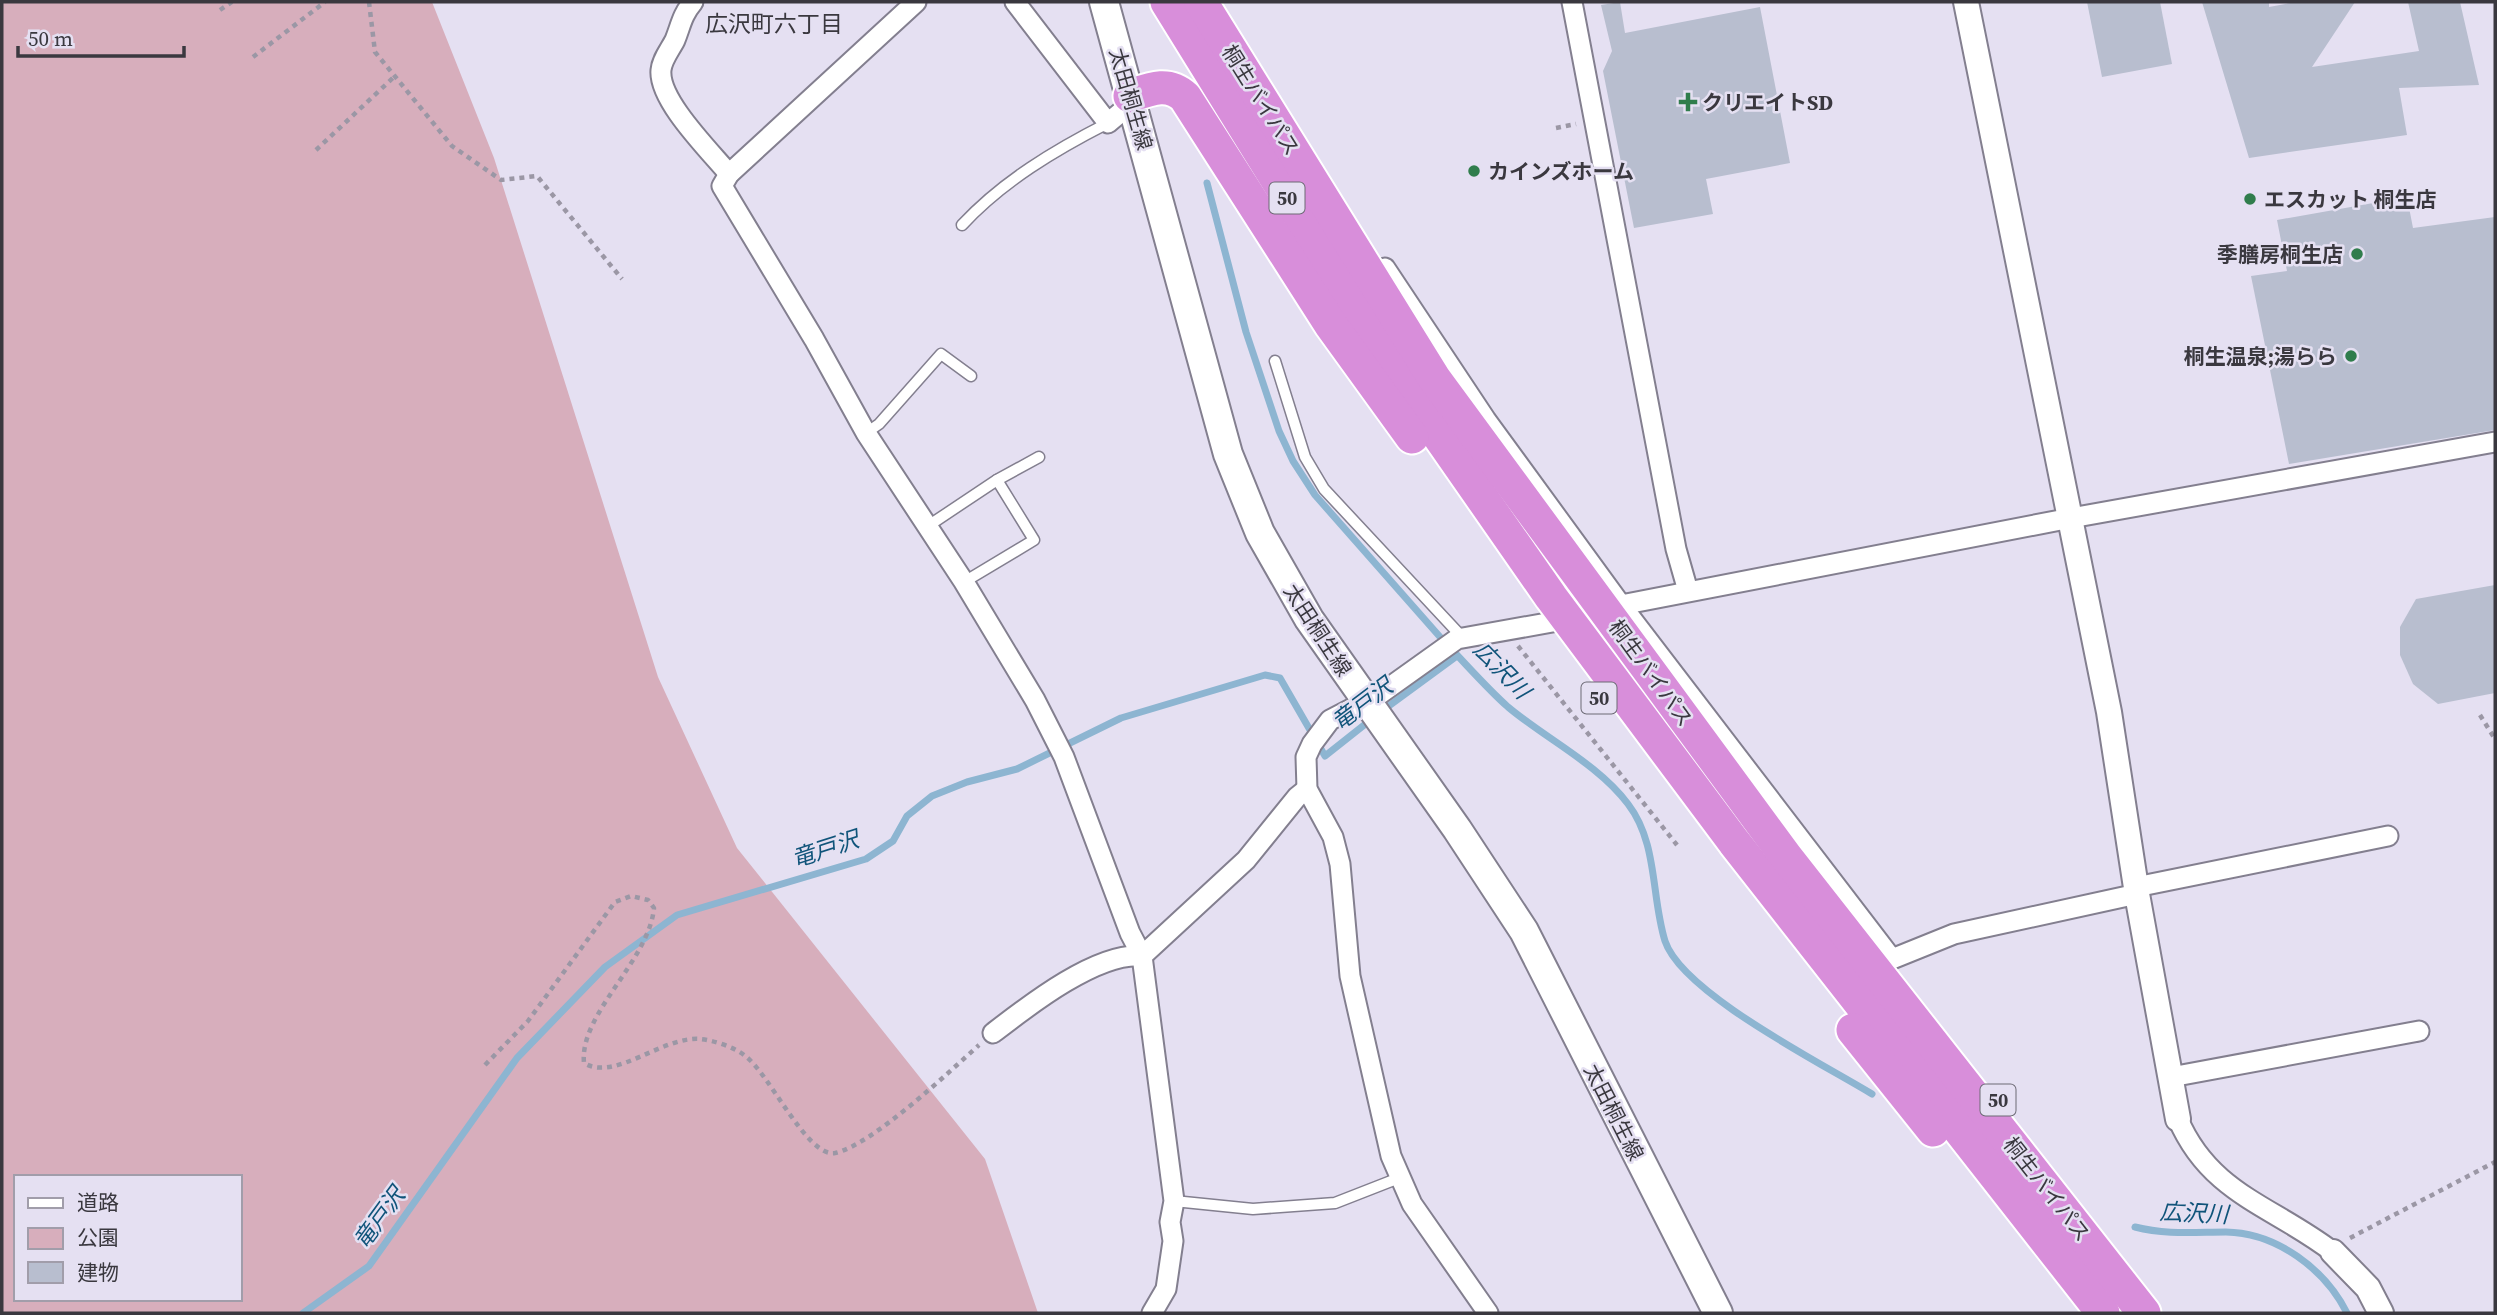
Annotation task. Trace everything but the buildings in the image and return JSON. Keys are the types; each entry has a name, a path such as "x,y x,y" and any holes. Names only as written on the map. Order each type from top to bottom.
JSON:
{"highway":[{"name":"桐生バイパス","path":"1167,2 1421,385 1787,859 2144,1313"},
{"name":"桐生バイパス","path":"1201,2 1421,385 1551,597 1734,842 2103,1313"},
{"name":"50","path":"1130,96 1158,87 1175,88 1197,112 1331,325 1549,622 1896,1085 2030,1247 2094,1313"},
{"name":"50","path":"1892,959 2031,1143 2094,1249"}],"main road":[{"name":"太田桐生線","path":"1104,2 1228,454 1249,511 1308,619 1457,829 1524,931 1718,1313"}],"street":[{"path":"693,2 682,15 677,36 663,61 662,82 687,124 729,174"},
{"path":"916,2 729,174 722,186 726,198 814,340 866,433 964,582 1035,700 1064,757 1130,933 1142,956 1174,1201 1170,1222 1173,1241 1166,1289 1152,1313"},
{"path":"1015,2 1108,123 1127,107 1130,96"},
{"path":"1220,2 1388,274 1486,420 1621,605 1892,959 1954,934 2137,890 2388,836"},
{"path":"1572,2 1676,549 1688,591"},
{"path":"1966,2 2109,712 2137,890 2178,1119 2190,1147 2214,1175 2333,1252 2368,1289 2381,1313"},
{"path":"1621,605 2071,518 2495,442"},
{"path":"1488,1313 1412,1204 1391,1156 1349,976 1340,864 1333,837 1307,789 1306,757 1312,744 1331,720 1380,694 1454,641 1549,622"},
{"path":"993,1033 1032,1003 1086,973 1125,955 1142,956 1238,869 1307,789"},
{"path":"2171,1077 2419,1031"}],"lane":[{"path":"962,225 981,204 1020,174 1108,123"},
{"path":"866,433 879,424 941,354 971,376"},
{"path":"1275,361 1305,457 1324,489 1454,641"},
{"path":"928,526 997,480 1039,457"},
{"path":"964,582 1034,540 997,480"},
{"path":"1174,1201 1253,1209 1335,1203 1399,1178"}],"path":[{"path":"220,10 232,2"},
{"path":"253,57 325,2"},
{"path":"369,2 375,52 452,146 501,180 537,176 622,279"},
{"path":"316,150 395,76"},
{"path":"1556,128 1586,122"},
{"path":"1505,630 1677,845"},
{"path":"2480,715 2495,740"},
{"path":"485,1065 528,1021 615,902 631,896 648,900 654,908 653,923 587,1034 583,1047 584,1063 593,1068 609,1069 675,1041 700,1039 722,1045 744,1055 773,1087 810,1141 823,1152 835,1153 855,1144 902,1112 993,1033"},
{"path":"2333,1252 2346,1240 2495,1162"}],"green space":[{"path":"2,2 432,2 494,158 658,677 737,848 985,1159 1038,1313 2,1313"}],"waterway":[{"name":"広沢川","path":"1207,183 1246,332 1279,431 1293,461 1315,495 1448,646"},
{"name":"広沢川","path":"1456,654 1508,707 1602,776 1628,804 1638,819 1644,836 1665,941 1677,961 1698,983 1756,1026 1872,1094"},
{"name":"竜戸沢","path":"1382,711 1457,656"},
{"name":"竜戸沢","path":"303,1313 369,1266 517,1058 605,967 677,915 866,859 893,841 907,816 932,796 967,782 1017,769 1121,718 1265,675 1280,678 1325,756 1373,718"},
{"name":"広沢川","path":"2135,1227 2169,1232 2245,1234 2281,1246 2297,1256 2326,1282 2347,1313"}],"place":[{"name":"クリエイトSD","path":"1688,102"},
{"name":"カインズホーム","path":"1474,171"},
{"name":"エスカット 桐生店","path":"2250,199"},
{"name":"季膳房桐生店","path":"2357,254"},
{"name":"桐生温泉;湯らら","path":"2351,356"}],"district":[{"name":"広沢町六丁目","path":"774,24"}]}
